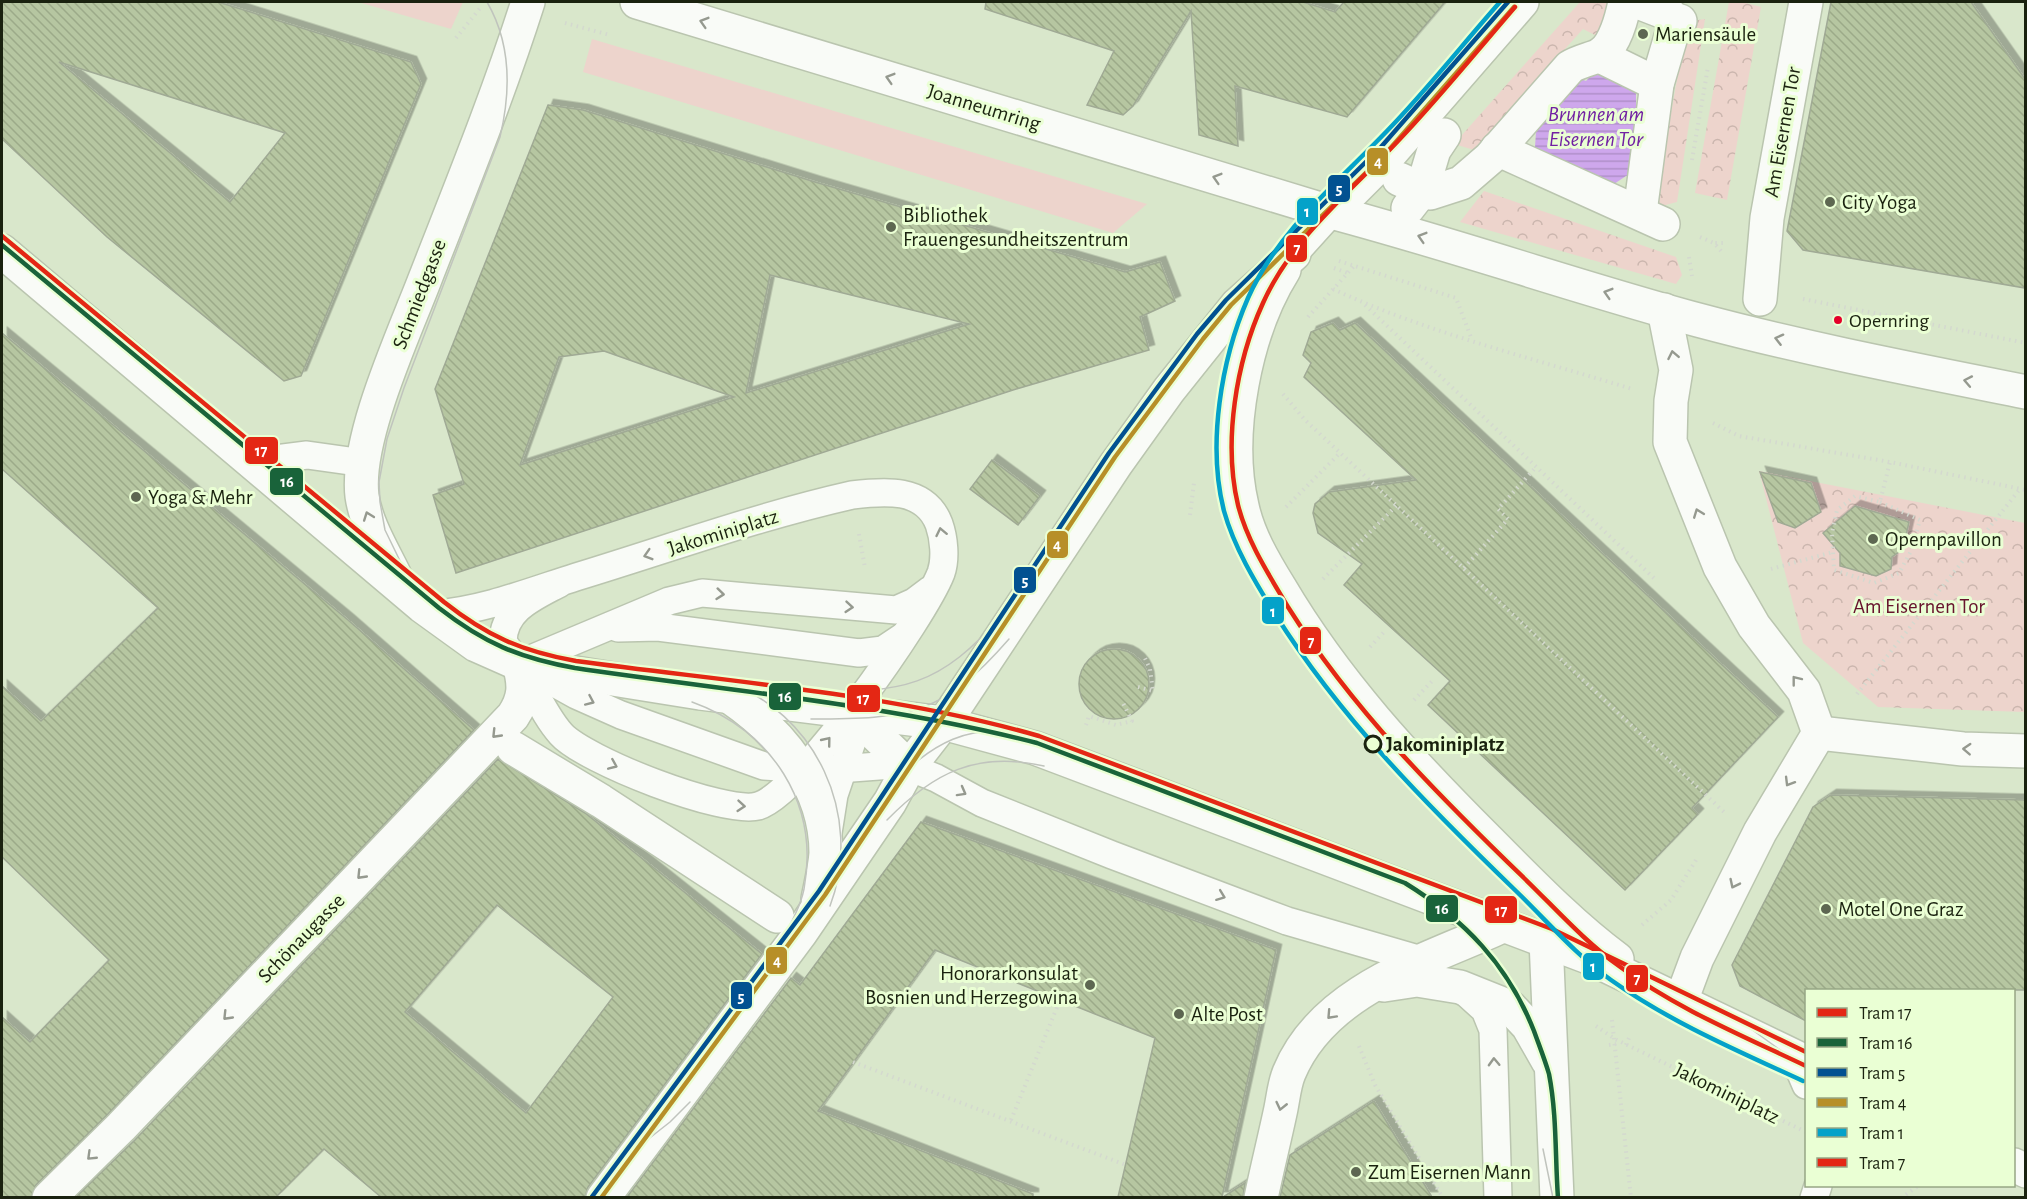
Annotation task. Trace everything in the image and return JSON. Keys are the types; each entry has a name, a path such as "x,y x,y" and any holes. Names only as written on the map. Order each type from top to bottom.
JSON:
{"street":[{"name":"Schmiedgasse","path":"401,588 366,512 362,494 364,463 382,389 507,67 528,2"},
{"name":"Joanneumring","path":"637,2 1332,212"},
{"path":"1522,2 1389,155 1332,212 1664,310 1835,354 2025,392"},
{"path":"1600,56 1609,46 1625,2"},
{"path":"1497,149 1651,218 1657,84 1677,22 1669,14 1638,2"},
{"name":"Am Eisernen Tor","path":"1760,299 1767,218 1806,2"},
{"path":"1444,135 1410,192 1430,193 1461,183 1497,149 1570,67 1584,58 1600,56 1657,84"},
{"path":"2,251 251,462 324,520 401,588 476,645 519,664 532,706"},
{"path":"603,1197 778,965 890,802 909,767 943,723 1116,464 1182,371 1242,300 1294,254"},
{"path":"1294,254 1278,279 1258,324 1238,415 1235,465 1242,507 1263,560 1314,643 1379,727 1411,762 1601,948 1681,1001 1795,1057"},
{"path":"1664,310 1676,370 1671,401 1670,442 1719,567 1754,626 1804,691 1819,733"},
{"name":"Jakominiplatz","path":"519,664 858,715 943,723 1035,748 1546,940 1681,1001"},
{"name":"Jakominiplatz","path":"729,696 757,715 775,733 802,769 818,809 826,852 815,912"},
{"name":"Schönaugasse","path":"49,1197 130,1118 513,716 532,706"},
{"path":"858,715 863,726 909,767"},
{"path":"1681,1001 1697,958 1760,832 1819,733"},
{"path":"1819,733 1963,749 2025,751"},
{"path":"513,748 601,801 777,916"},
{"path":"1261,1197 1289,1074 1301,1052 1334,1011 1370,987 1421,960 1505,925"},
{"path":"1546,940 1557,1197"},
{"path":"1370,987 1417,980 1460,987 1510,1007 1528,1026 1550,1065"}],"lane":[{"path":"1294,254 1332,212"},
{"path":"251,462 307,455 364,463"},
{"name":"Jakominiplatz","path":"435,614 469,611 825,501 883,492 903,493 917,499 939,522 944,555 941,572 858,715 834,795 826,852"},
{"path":"560,583 526,601 507,619 503,642 519,664 576,695 621,715 764,766 802,769 892,765 909,767 936,777 982,803 1044,830 1287,921 1421,960 1510,1007"},
{"name":"Jakominiplatz","path":"519,664 605,630 669,601 702,593 896,610 914,602 933,588"},
{"name":"Jakominiplatz","path":"605,630 658,627 859,652 883,650 904,636"},
{"name":"Jakominiplatz","path":"532,706 562,735 592,756 684,794 747,808 759,806 775,797 858,715"},
{"path":"1347,940 1366,960 1372,971 1370,987"},
{"path":"1460,987 1485,1010 1493,1030 1498,1197"},
{"path":"1795,1057 1805,1083"}],"path":[{"path":"456,38 485,2"},
{"path":"1690,170 1710,58"},
{"path":"1688,252 1694,284"},
{"path":"1301,325 1355,265 1456,298 1472,340"},
{"path":"1333,289 1362,302 1472,340 1671,401"},
{"path":"1797,298 2025,344"},
{"path":"1362,302 1656,581"},
{"path":"1275,385 1305,420 1743,829 1760,832"},
{"path":"1710,422 1739,436 1890,462 2023,490 1852,700"},
{"path":"1285,508 1341,452"},
{"path":"1880,502 1890,462"},
{"path":"1464,568 1508,519 1498,509 1536,467"},
{"path":"1855,496 1880,502 1920,520 1911,552 1899,573 1874,583 1834,570 1832,533 1837,510 1855,496"},
{"path":"1322,581 1397,505"},
{"path":"857,527 866,572"},
{"path":"1771,569 1833,552"},
{"path":"1138,687 1153,691 1150,669 1144,657"},
{"path":"1410,704 1434,679"},
{"path":"1095,718 1116,724 1132,721 1123,703"},
{"path":"1638,929 1671,900 1701,852"},
{"path":"1011,1120 1060,1000"},
{"path":"1612,1020 1631,1197"},
{"name":"Jakominiplatz","path":"1596,1026 1615,1041 1626,1044 1805,1132"},
{"path":"1354,1035 1376,1085 1443,1197"},
{"path":"1626,1044 1629,1038"},
{"path":"1608,1045 1615,1041"},
{"path":"853,1062 1126,1165"},
{"path":"1901,1197 1915,1187"}],"green space":[{"path":"358,2 463,2 451,29"},
{"path":"1580,2 1618,2 1603,39 1583,29 1474,150 1454,144"},
{"path":"1729,2 1742,2 1761,7 1727,200 1695,193"},
{"path":"1705,19 1677,202 1654,208 1678,74 1665,67 1681,36 1691,33 1698,20"},
{"path":"592,39 1147,204 1113,233 583,72"},
{"path":"1484,191 1676,257 1682,275 1676,284 1460,222"},
{"name":"Am Eisernen Tor","path":"1759,471 2025,523 2025,712 1878,707 1803,643"}],"water":[{"name":"Brunnen am Eisernen Tor","path":"1596,70 1636,90 1636,106 1645,111 1635,177 1626,176 1614,184 1535,147 1536,132 1530,124 1574,76 1586,81"}],"building":[{"path":"2,2 218,2 411,62 421,84 301,376 284,381 107,237 2,139","holes":["59,62 285,133 230,202"]},
{"path":"986,2 1303,2 1335,12 1344,2 1445,2 1347,117 1235,86 1238,146 1199,135 1191,11 1133,106 1123,115 1087,105 1114,51 985,9"},
{"path":"1831,2 1971,2 2025,79 2025,288 1803,250 1787,231"},
{"path":"548,105 583,110 815,182 1125,272 1160,262 1175,301 1140,317 1149,350 1013,390 456,573 433,495 464,484 435,389","holes":["770,275 786,279 969,324 746,393","604,351 734,397 520,465 559,357"]},
{"path":"1333,323 1340,330 1355,323 1778,717 1692,808 1698,814 1625,890 1428,705 1450,681 1344,585 1362,564 1318,533 1313,513 1315,504 1329,492 1416,480 1304,377 1311,363 1303,355 1311,332"},
{"path":"2,333 348,620 474,730 108,1114 36,1185 31,1197 2,1197 2,1017 30,1042 109,960 2,857 2,686 41,721 158,608 2,469"},
{"path":"992,460 1040,496 1018,525 970,489"},
{"path":"1760,472 1811,483 1821,512 1795,528 1778,522"},
{"name":"Opernpavillon","path":"1855,506 1909,522 1903,549 1892,557 1891,569 1876,576 1840,566 1840,553 1823,533"},
{"path":"1121,649 1134,655 1143,664 1147,670 1149,684 1147,698 1139,709 1128,717 1107,719 1089,709 1081,698 1079,677 1089,659 1100,651"},
{"path":"498,759 585,813 762,954 588,1187 585,1197 381,1197 324,1149 276,1197 76,1197 135,1140","holes":["497,905 613,997 526,1113 405,1012"]},
{"name":"Motel One Graz","path":"1831,795 2025,800 2025,990 1805,989 1805,1020 1740,986 1732,965 1813,807"},
{"name":"Alte Post","path":"921,822 1276,950 1222,1197 1118,1197 1155,1038 935,950 818,1111 1033,1194 1033,1197 627,1197 791,978 800,985"},
{"name":"Zum Eisernen Mann","path":"1374,1101 1432,1197 1280,1197 1290,1155"},
{"path":"1245,1183 1243,1197 1223,1197"}],"tram line":[{"path":"403,567 385,530 379,482 387,439 404,388 500,137 504,120 507,85 505,51 501,34 487,2"},
{"name":"1","path":"1500,2 1401,116 1310,209 1275,251 1260,274 1239,322 1224,375 1217,431 1219,485 1224,511 1246,564 1301,653 1357,725 1450,827 1586,960 1611,980 1705,1035 1803,1081"},
{"name":"5","path":"591,1198 819,891 1109,453 1197,334 1226,300 1381,147 1508,2"},
{"name":"4","path":"601,1198 825,895 1115,457 1203,339 1231,305 1387,152 1514,7"},
{"name":"7","path":"1515,7 1413,125 1323,217 1275,279 1254,326 1239,376 1232,429 1234,481 1238,505 1253,545 1273,583 1313,645 1340,681 1429,783 1582,935 1606,956 1663,995 1805,1066"},
{"name":"17","path":"2,236 444,602 490,633 521,647 576,661 867,699 982,721 1039,736 1552,929 1805,1052"},
{"name":"16","path":"2,245 439,608 487,640 519,654 575,668 865,708 1037,743 1405,883 1447,912 1482,946 1498,965 1523,1007 1534,1031 1552,1089 1558,1198"},
{"path":"806,692 869,690 917,681 959,657 981,638 1005,612"},
{"path":"811,719 874,717 922,708 964,684 1009,639"},
{"path":"723,681 756,696 784,716 807,742 824,771 836,803 841,837 839,872 830,906"},
{"path":"692,702 720,715 745,731 766,751 784,774 796,799 804,827 807,857 804,889 796,912 778,948"},
{"path":"884,792 919,760 953,739 991,731 1039,736"},
{"path":"887,820 922,789 958,769 998,761 1044,766"},
{"path":"1740,1021 1783,1052"},
{"path":"593,1198 628,1155 670,1122 690,1102"},
{"path":"1543,1149 1553,1198"}],"place":[{"name":"Mariensäule","path":"1643,34"},
{"name":"City Yoga","path":"1830,202"},
{"name":"Bibliothek Frauengesundheitszentrum","path":"891,227"},
{"name":"Opernring","path":"1838,320"},
{"name":"Yoga & Mehr","path":"136,497"},
{"name":"Opernpavillon","path":"1873,539"},
{"name":"Jakominiplatz","path":"1373,744"},
{"name":"Motel One Graz","path":"1826,909"},
{"name":"Honorarkonsulat Bosnien und Herzegowina","path":"1090,985"},
{"name":"Alte Post","path":"1179,1014"},
{"name":"Zum Eisernen Mann","path":"1356,1172"}]}
